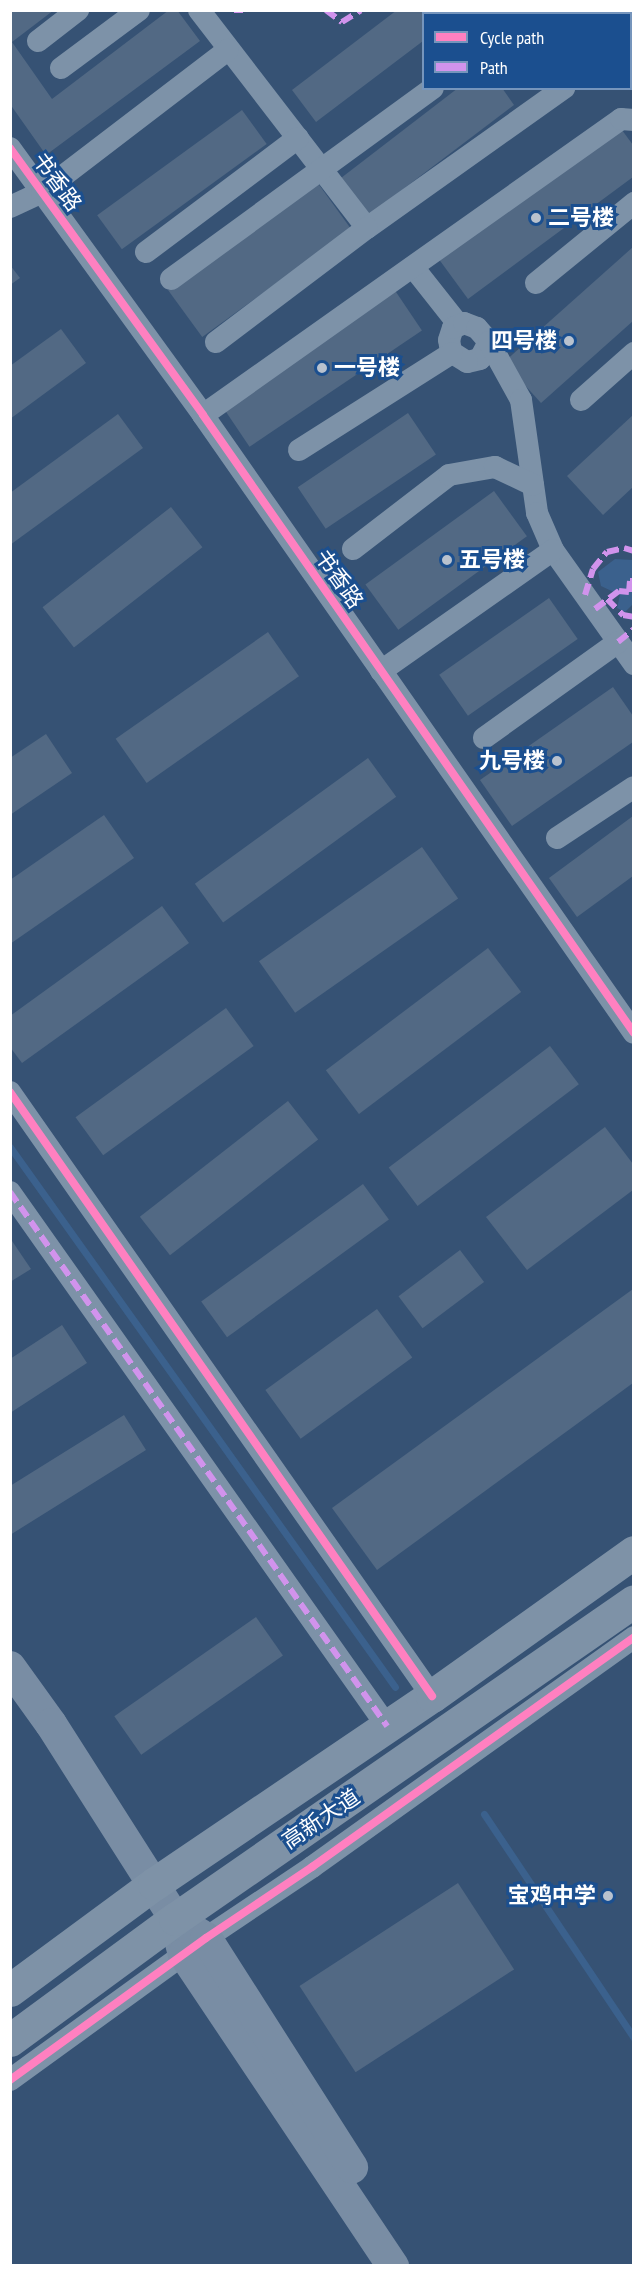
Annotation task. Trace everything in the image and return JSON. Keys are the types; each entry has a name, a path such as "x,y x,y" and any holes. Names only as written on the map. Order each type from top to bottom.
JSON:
{"highway":[{"name":"高新大道","path":"10,1990 154,1884 432,1696 633,1552"},
{"name":"高新大道","path":"10,2040 175,1919 633,1600"}],"main road":[{"path":"10,1667 175,1919 416,2265"},
{"path":"195,1946 393,2265"}],"street":[{"path":"38,41 78,10"},
{"path":"61,68 139,10"},
{"path":"199,10 367,228"},
{"path":"10,207 42,192 228,50"},
{"path":"171,279 430,90"},
{"path":"216,342 367,228 561,90"},
{"path":"203,415 621,119 633,120"},
{"path":"146,252 298,138"},
{"name":"书香路","path":"10,148 203,415 633,1034"},
{"path":"536,283 633,203"},
{"path":"412,267 458,324 477,327 489,342 521,400 537,513 553,550 633,664"},
{"path":"458,324 448,340 452,353 461,360 474,362 485,354 489,342"},
{"path":"299,450 452,353"},
{"path":"581,400 633,353"},
{"path":"353,549 449,475 495,467 533,485"},
{"path":"381,670 553,550"},
{"path":"484,738 618,642"},
{"path":"557,838 633,787"},
{"path":"10,1092 432,1696"},
{"path":"10,1192 387,1726"},
{"path":"10,2080 195,1946 428,1785 633,1637"}],"water":[{"path":"615,559 633,560 633,604 625,612 617,608 620,595 601,586 598,572"}],"building":[{"path":"10,10 54,10 12,42 52,99 169,10 177,10 200,41 46,155 10,104"},
{"path":"397,10 426,12 422,12 422,42 316,122 292,90"},
{"path":"572,10 633,10 633,19 632,12 570,12"},
{"path":"455,90 503,90 514,105 369,215 341,178"},
{"path":"242,110 267,144 122,249 97,215"},
{"name":"二号楼","path":"619,126 633,145 633,177 468,299 438,258"},
{"path":"317,182 351,229 202,337 168,290"},
{"name":"四号楼","path":"633,247 633,321 541,403 504,362"},
{"path":"10,265 20,278 10,285"},
{"name":"一号楼","path":"394,289 422,330 250,447 222,405"},
{"path":"61,329 86,363 10,419 10,366"},
{"path":"408,413 436,454 326,529 298,487"},
{"path":"118,414 143,448 10,545 10,493"},
{"path":"633,415 633,487 603,515 567,476"},
{"name":"五号楼","path":"494,491 527,536 398,630 365,584"},
{"path":"171,507 202,547 74,648 43,607"},
{"path":"549,598 578,639 468,716 439,675"},
{"path":"268,632 299,676 147,783 116,739"},
{"name":"九号楼","path":"613,687 633,716 633,742 512,826 480,780"},
{"path":"46,734 72,773 10,815 10,758"},
{"path":"368,758 396,797 223,923 195,884"},
{"path":"104,815 134,858 10,944 10,880"},
{"path":"633,816 633,876 577,917 549,878"},
{"path":"422,847 458,899 295,1013 259,961"},
{"path":"162,906 189,943 22,1063 10,1047 10,1016"},
{"path":"488,948 521,992 359,1114 326,1070"},
{"path":"226,1008 254,1046 103,1155 76,1117"},
{"path":"550,1046 579,1084 418,1206 389,1168"},
{"path":"288,1101 318,1140 170,1255 140,1217"},
{"path":"605,1127 633,1164 633,1190 527,1270 486,1217"},
{"path":"363,1184 389,1220 227,1337 201,1302"},
{"path":"10,1238 31,1269 10,1282"},
{"path":"460,1250 484,1282 423,1328 399,1296"},
{"path":"633,1289 633,1383 377,1570 332,1508"},
{"path":"377,1309 412,1358 301,1439 265,1390"},
{"path":"62,1325 87,1363 10,1413 10,1359"},
{"path":"124,1415 146,1450 10,1535 10,1486"},
{"path":"256,1617 283,1656 141,1755 114,1716"},
{"path":"458,1883 514,1969 356,2072 299,1986"}],"waterway":[{"path":"10,1147 395,1687"},
{"path":"484,1814 634,2038"}],"marked path":[{"path":"234,10 243,10"},
{"path":"326,10 342,22 361,10"},
{"path":"585,595 593,569 607,552 624,548 634,551"},
{"path":"595,609 619,591 629,592 630,581 634,581"},
{"path":"607,599 623,615 634,617"},
{"path":"618,642 634,629"},
{"path":"10,1192 387,1726"}],"cycle path":[{"path":"10,148 203,415 634,1033"},
{"path":"10,1092 432,1696"},
{"path":"10,2080 206,1938 312,1867 634,1637"}],"place":[{"name":"二号楼","path":"536,218"},
{"name":"四号楼","path":"569,341"},
{"name":"一号楼","path":"322,368"},
{"name":"五号楼","path":"447,560"},
{"name":"九号楼","path":"557,761"},
{"name":"宝鸡中学","path":"608,1896"}]}
